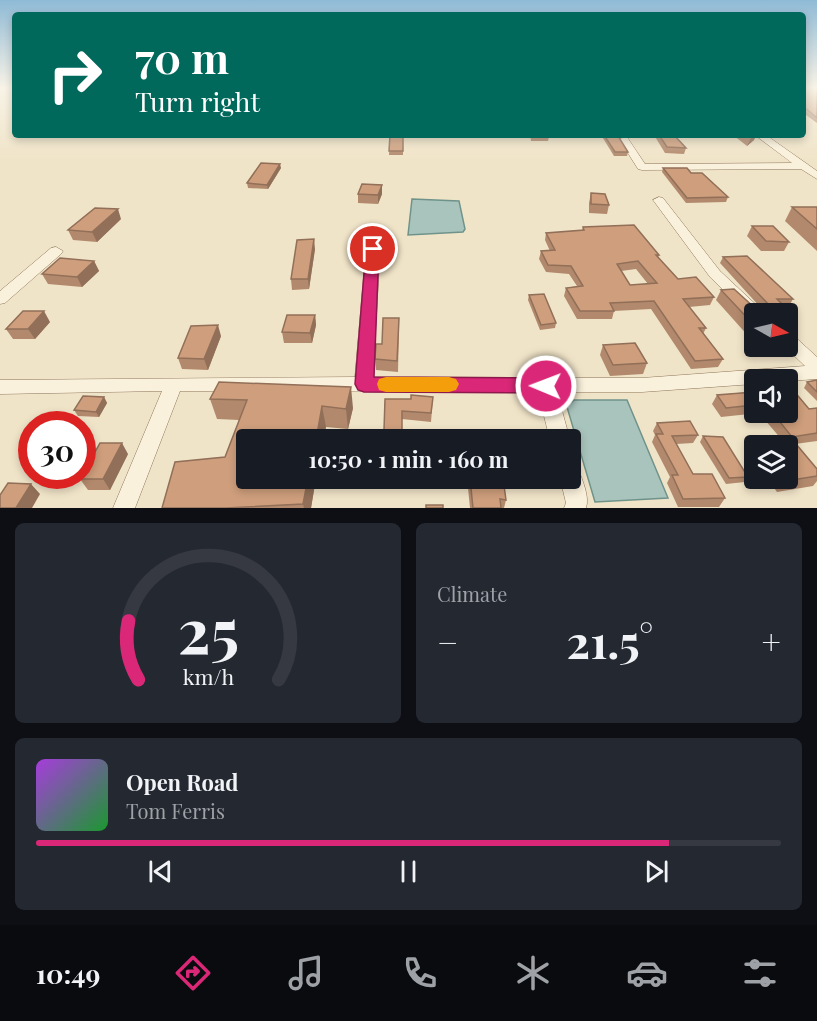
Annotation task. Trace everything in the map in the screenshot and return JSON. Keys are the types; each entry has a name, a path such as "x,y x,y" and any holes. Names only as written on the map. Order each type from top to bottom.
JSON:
{"street":[{"path":"764,138 817,176"},
{"path":"624,139 642,167 802,166"},
{"path":"659,200 715,274 746,303"},
{"path":"364,384 373,249"},
{"path":"0,299 56,251"},
{"path":"798,349 817,367"},
{"path":"0,387 174,384 642,386 817,372"},
{"path":"124,508 174,384"},
{"path":"546,386 557,429"},
{"path":"573,489 576,508"}],"water":[{"path":"412,199 459,201 465,229 463,232 408,235"},
{"path":"574,400 627,400 668,498 595,502 581,454 581,429 573,429 567,407"}],"building":[{"path":"810,112 817,112 817,118"},
{"path":"390,138 403,138 403,151 389,151"},
{"path":"606,138 619,138 628,152 615,152"},
{"path":"661,138 677,138 686,148 667,147"},
{"path":"261,163 280,164 267,185 247,183"},
{"path":"663,168 687,168 691,173 702,173 728,197 687,198"},
{"path":"362,184 382,185 378,195 358,194"},
{"path":"591,193 605,194 609,205 591,204"},
{"path":"792,207 817,207 817,229"},
{"path":"95,208 118,209 92,232 68,230"},
{"path":"634,225 659,255 656,255 678,279 696,277 714,297 683,299 706,328 699,328 723,359 695,361 654,301 610,303 614,311 580,311 566,288 583,286 571,266 548,265 541,251 555,250 546,233 584,230 583,227","holes":["638,261 657,283 630,285 617,264"]},
{"path":"752,226 773,226 789,242 766,241"},
{"path":"314,239 308,279 291,279 297,240"},
{"path":"747,256 793,299 777,299 781,303 767,303 723,257"},
{"path":"60,258 94,261 77,277 42,274"},
{"path":"734,289 749,303 744,303 744,314 721,290"},
{"path":"544,294 556,323 541,325 529,295"},
{"path":"23,311 44,311 28,329 6,329"},
{"path":"287,315 315,315 310,333 282,332"},
{"path":"383,318 399,318 397,361 375,359 376,344 382,344"},
{"path":"218,325 204,359 178,358 191,326"},
{"path":"635,343 647,363 613,365 603,345"},
{"path":"817,380 817,392 807,382"},
{"path":"219,382 351,387 346,409 322,406 318,429 236,429 236,489 306,489 303,504 226,508 162,508 175,462 225,457 247,400 210,399"},
{"path":"744,393 744,406 726,408 717,395"},
{"path":"411,395 433,397 431,413 402,411 402,429 384,429 385,399 411,399"},
{"path":"83,396 104,397 96,412 74,410"},
{"path":"798,396 809,409 817,408 817,433 790,435 781,423 798,423"},
{"path":"690,421 698,435 672,436 693,474 712,474 725,498 683,499 672,475 678,475 656,434 663,434 657,423"},
{"path":"703,436 723,437 744,471 744,477 729,478"},
{"path":"100,443 122,443 103,479 96,479 96,450"},
{"path":"798,446 817,469 817,476 798,479"},
{"path":"8,483 18,483 18,489 28,489 16,508 0,508 0,495"},
{"path":"471,489 504,489 506,500 500,499 501,508 473,508"},
{"path":"426,505 443,505 443,508 426,508"}],"slow traffic":[{"path":"386,384 449,384"}],"route":[{"path":"373,249 364,384 546,386"}]}
